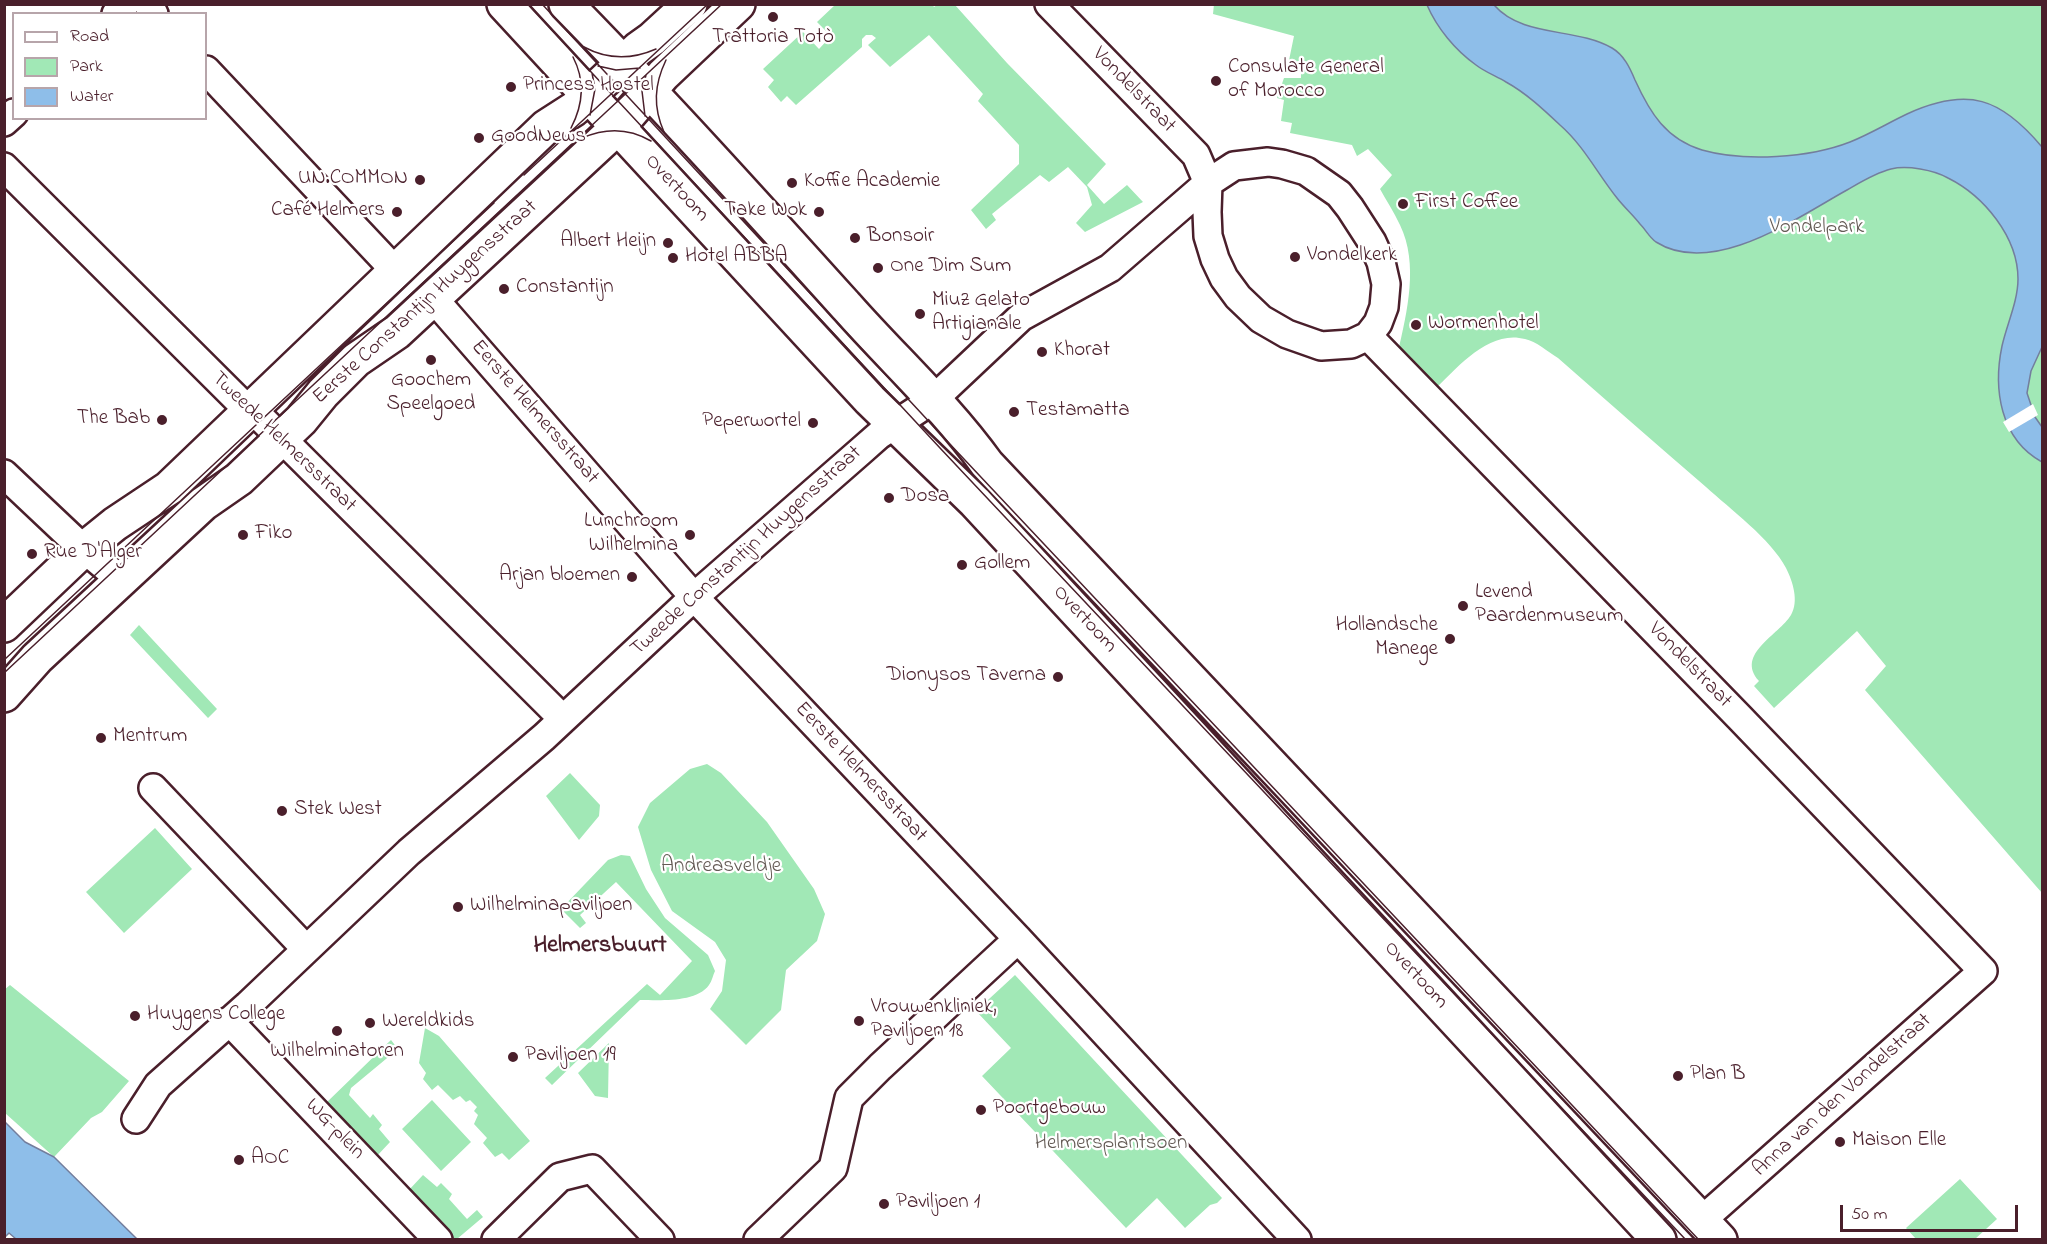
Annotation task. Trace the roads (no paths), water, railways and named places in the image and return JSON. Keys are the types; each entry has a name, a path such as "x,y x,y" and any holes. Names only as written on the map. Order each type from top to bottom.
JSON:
{"main road":[{"name":"Overtoom","path":"504,4 870,400 975,502 1659,1239"},
{"name":"Overtoom","path":"566,4 711,155 886,351 962,429 987,464 1711,1230"},
{"name":"Eerste Constantijn Huygensstraat","path":"4,625 84,549 115,524 169,488 546,127 574,109 690,4"},
{"name":"Eerste Constantijn Huygensstraat","path":"4,695 37,658 203,504 239,479 301,420 323,393 356,360 397,332 618,127 649,90 738,4"}],"street":[{"name":"Vondelstraat","path":"1049,4 1196,155 1208,183 1208,236 1215,259 1224,278 1246,305 1261,319 1287,334 1321,346 1351,344 1368,336 1983,971"},
{"path":"207,71 386,261 392,275"},
{"path":"1208,183 1234,166 1268,162 1306,171 1339,194 1372,242 1381,262 1386,284 1384,307 1378,323 1368,336"},
{"name":"Tweede Helmersstraat","path":"4,167 562,718"},
{"name":"Tweede Constantijn Huygensstraat","path":"136,1119 158,1085 248,1005 409,852 544,737 694,597 879,435 934,399 1021,317 1110,268 1208,183"},
{"name":"Eerste Helmersstraat","path":"433,298 694,597 1298,1239"},
{"path":"4,474 84,549 121,580"},
{"path":"153,788 306,949"},
{"path":"758,1239 833,1168 849,1098 1018,939"},
{"name":"Anna van den Vondelstraat","path":"1711,1230 1983,971"},
{"name":"WG-plein","path":"229,1021 438,1239"},
{"path":"495,1239 560,1178 592,1169 660,1239"}],"water":[{"path":"1427,5 1494,5 1519,23 1597,41 1612,48 1626,62 1653,114 1669,132 1689,145 1719,154 1756,157 1815,152 1850,142 1907,114 1948,100 1966,99 1982,102 2012,117 2042,147 2042,347 2031,371 2027,393 2035,417 2042,427 2042,462 2017,440 2003,412 1999,362 2018,287 2016,263 2005,233 1974,195 1942,175 1912,168 1891,169 1868,178 1804,215 1754,240 1703,253 1679,251 1651,238 1617,198 1569,133 1547,113 1520,91 1479,67 1461,53 1441,30"},
{"path":"5,1122 25,1142 54,1157 137,1239 16,1239 9,1233 5,1237"}],"tram line":[{"path":"528,4 940,448 1686,1240"},
{"path":"542,4 947,441 1699,1240"},
{"path":"524,175 708,4"},
{"path":"4,673 722,4"},
{"path":"584,47 602,54 620,57 629,57 656,49"},
{"path":"571,128 578,110 581,92 577,66 573,57"},
{"path":"664,132 660,123 656,96 659,78 666,60"},
{"path":"598,66 616,70 640,68"},
{"path":"590,115 595,89 592,73"},
{"path":"645,116 642,91 646,75"},
{"path":"582,138 599,132 617,131 634,134 651,141"},
{"path":"4,660 494,203"}],"place":[{"name":"Trattoria Totò","path":"773,17"},
{"name":"Consulate General of Morocco","path":"1216,81"},
{"name":"Princess Hostel","path":"511,87"},
{"name":"GoodNews","path":"479,138"},
{"name":"UN.COMMON","path":"420,180"},
{"name":"Koffie Academie","path":"792,183"},
{"name":"First Coffee","path":"1403,204"},
{"name":"Café Helmers","path":"397,212"},
{"name":"Take Wok","path":"819,212"},
{"name":"Bonsoir","path":"855,238"},
{"name":"Albert Heijn","path":"668,243"},
{"name":"Vondelkerk","path":"1295,257"},
{"name":"Hotel ABBA","path":"673,258"},
{"name":"One Dim Sum","path":"878,268"},
{"name":"Constantijn","path":"504,289"},
{"name":"Miuz Gelato Artigianale","path":"920,314"},
{"name":"Wormenhotel","path":"1416,325"},
{"name":"Khorat","path":"1042,352"},
{"name":"Goochem Speelgoed","path":"431,360"},
{"name":"Testamatta","path":"1014,412"},
{"name":"The Bab","path":"162,420"},
{"name":"Peperwortel","path":"813,423"},
{"name":"Dosa","path":"889,498"},
{"name":"Fiko","path":"243,535"},
{"name":"Lunchroom Wilhelmina","path":"690,535"},
{"name":"Rue D'Alger","path":"32,554"},
{"name":"Gollem","path":"962,565"},
{"name":"Arjan bloemen","path":"632,577"},
{"name":"Levend Paardenmuseum","path":"1463,606"},
{"name":"Hollandsche Manege","path":"1450,639"},
{"name":"Dionysos Taverna","path":"1058,677"},
{"name":"Mentrum","path":"101,738"},
{"name":"Stek West","path":"282,811"},
{"name":"Wilhelminapaviljoen","path":"458,907"},
{"name":"Huygens College","path":"135,1016"},
{"name":"Vrouwenkliniek, Paviljoen 18","path":"859,1021"},
{"name":"Wereldkids","path":"370,1023"},
{"name":"Wilhelminatoren","path":"337,1031"},
{"name":"Paviljoen 19","path":"513,1057"},
{"name":"Plan B","path":"1678,1076"},
{"name":"Poortgebouw","path":"981,1110"},
{"name":"Maison Elle","path":"1840,1142"},
{"name":"AOC","path":"239,1160"},
{"name":"Paviljoen 1","path":"884,1204"}],"district":[{"name":"Helmersbuurt","path":"600,947"}],"park label":[{"name":"Vondelpark","path":"1817,229"},
{"name":"Andreasveldje","path":"721,868"},
{"name":"Helmersplantsoen","path":"1111,1145"}]}
